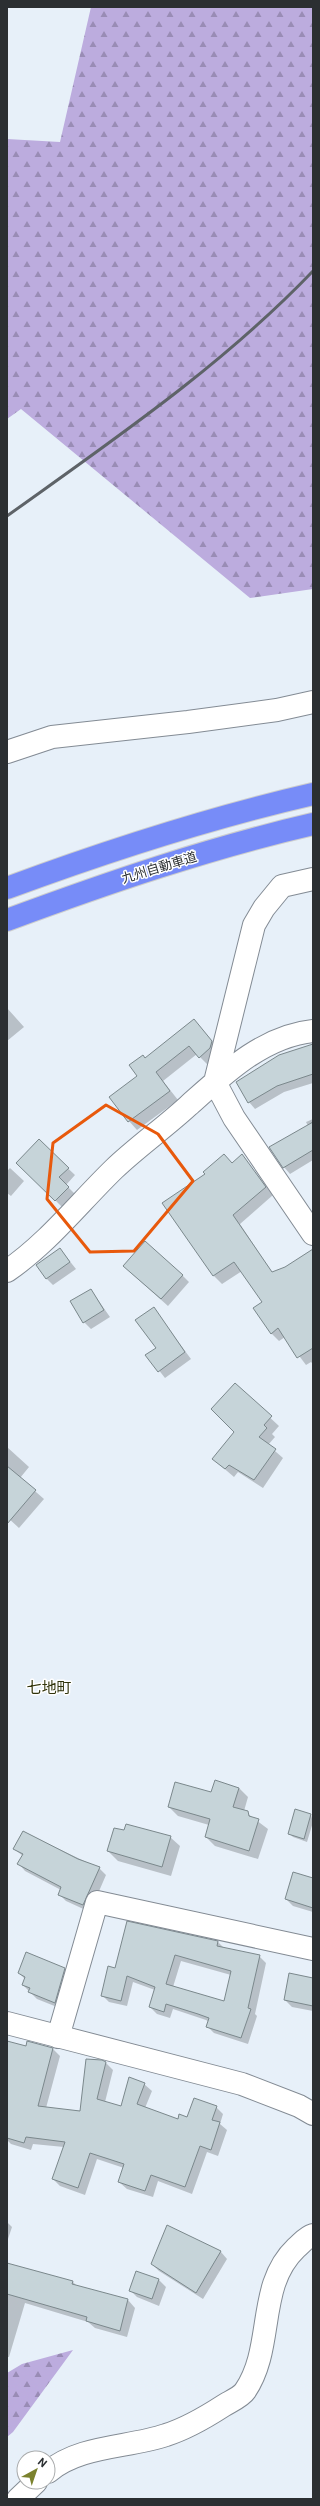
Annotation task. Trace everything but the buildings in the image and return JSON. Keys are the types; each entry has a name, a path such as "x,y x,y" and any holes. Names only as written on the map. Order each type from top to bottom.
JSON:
{"highway":[{"path":"7,888 104,852 263,806 313,794"},
{"name":"九州自動車道","path":"7,920 112,881 274,833 313,824"}],"street":[{"path":"7,752 52,737 240,715 313,702"},
{"path":"313,879 282,886 264,908 254,925 215,1082 234,1118 313,1234"},
{"path":"7,1271 59,1226 115,1168 215,1082 247,1057 276,1041 302,1032 313,1031"},
{"path":"58,2037 97,1902 313,1949"},
{"path":"7,2023 242,2084 299,2106 313,2114"},
{"path":"56,2466 79,2455 167,2435 217,2410 245,2392 259,2365 268,2303 278,2274 291,2253 313,2235"},
{"path":"18,2499 28,2490"}],"highlighted area":[{"path":"106,1105 158,1134 193,1181 134,1251 90,1252 47,1199 53,1143"}],"green space":[{"path":"91,7 313,7 313,589 250,598 21,409 7,419 7,139 60,142"},
{"path":"73,2350 13,2432 7,2437 7,2373 22,2364"}],"railway":[{"path":"7,516 166,401 242,339 313,271"}],"district":[{"name":"七地町","path":"49,1688"}]}
